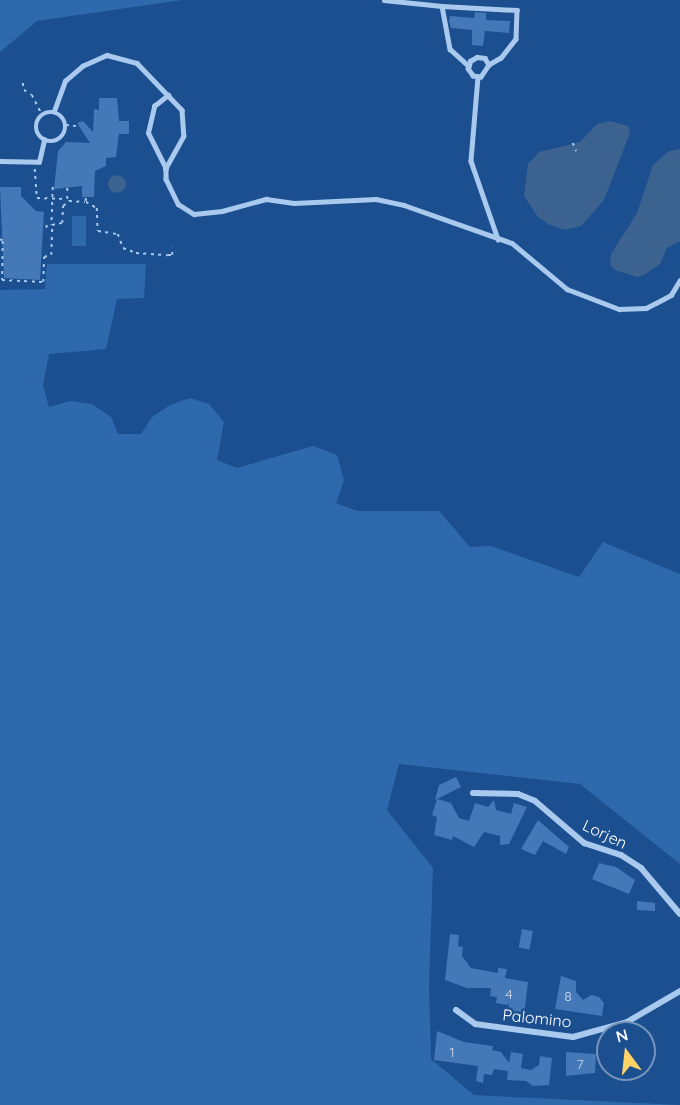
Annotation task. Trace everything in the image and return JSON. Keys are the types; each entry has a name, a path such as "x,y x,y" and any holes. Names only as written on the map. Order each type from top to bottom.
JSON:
{"street":[{"name":"Lorjen","path":"473,793 518,795 536,801 584,843 621,855 641,868 680,914"},
{"name":"Palomino","path":"456,1010 475,1024 573,1037 627,1022 680,991"}],"lane":[{"path":"384,0 517,10 516,39 501,58 489,65"},
{"path":"442,6 450,49 468,65 470,73 478,77"},
{"path":"54,111 70,74 107,55 137,63 182,110 184,127 180,147 166,169"},
{"path":"468,65 477,57 485,58 489,65 487,73 478,77"},
{"path":"478,77 471,160 493,214 498,239"},
{"path":"168,95 154,106 148,133 166,169 172,196 194,214 222,211 266,199 294,203 376,199 404,205 512,243 567,289 619,309 646,308 671,295 680,280"},
{"path":"54,111 62,115 66,125 63,137 56,142 45,140 36,132 42,114 54,111"},
{"path":"0,161 39,162 45,140"}],"path":[{"path":"23,83 24,90 33,96 42,114"},
{"path":"66,125 76,126"},
{"path":"573,143 576,152"},
{"path":"35,162 34,194 52,199 67,199 67,187"},
{"path":"0,238 3,242 2,280 43,282 44,257 51,255 53,187"},
{"path":"46,228 62,223 63,206 69,201 86,202 97,208 98,231 118,234 123,248 136,253 172,255 172,247"},
{"path":"47,223 51,226"}],"shaded area":[{"path":"0,0 182,0 37,21 0,52"},
{"path":"610,121 628,126 630,133 604,200 581,226 565,230 550,225 538,217 524,196 528,164 539,152 580,142 597,124"},
{"path":"680,149 680,241 667,248 660,264 644,275 637,277 615,270 610,264 611,254 637,213 653,165 669,151"},
{"path":"113,175 121,175 126,180 124,191 113,193 108,188 108,180"},
{"path":"72,216 86,216 86,246 72,246"},
{"path":"47,264 146,264 144,298 117,299 106,349 49,354 43,385 49,407 70,401 92,404 111,417 118,434 141,434 152,417 170,405 190,398 209,404 224,422 217,460 237,468 313,446 337,455 344,480 336,503 357,511 439,511 470,547 491,546 579,577 603,542 680,574 680,864 580,784 399,764 387,810 433,868 429,984 431,1059 474,1095 680,1105 0,1105 0,290 45,289"}],"building":[{"path":"475,12 486,13 486,20 510,21 509,33 485,31 483,46 472,45 472,30 451,28 449,21 450,16 474,18"},
{"path":"99,98 117,98 119,121 129,121 129,134 119,134 116,157 106,158 106,166 95,171 94,197 82,197 82,186 54,189 58,151 66,142 90,143 77,123 83,121 93,132 94,109 99,110"},
{"path":"0,187 21,187 21,196 36,211 44,212 40,280 4,278"},
{"path":"456,777 461,787 435,800 439,785"},
{"path":"437,799 451,803 459,818 469,821 475,803 488,807 494,800 496,810 511,814 514,803 527,807 509,844 500,845 500,836 484,832 474,847 453,836 452,840 434,835 437,817 432,815"},
{"path":"538,820 569,847 566,854 543,841 535,855 521,849"},
{"path":"599,863 616,867 635,880 629,894 592,879"},
{"path":"637,901 655,903 655,911 637,910"},
{"path":"522,929 533,931 530,950 519,948"},
{"path":"450,934 459,935 458,946 463,947 462,956 471,968 498,973 498,968 507,969 505,978 528,982 524,1016 512,1014 506,1010 507,1005 496,1003 497,997 490,996 491,988 467,988 445,980"},
{"path":"561,976 576,981 576,992 583,1000 591,995 599,997 604,1003 602,1016 555,1009"},
{"path":"437,1031 464,1042 493,1046 492,1050 501,1052 509,1063 511,1052 523,1054 521,1068 531,1070 539,1065 540,1056 552,1058 549,1085 533,1086 526,1081 507,1080 508,1071 494,1069 492,1075 484,1074 483,1083 476,1081 478,1066 434,1060"},
{"path":"566,1052 596,1054 595,1073 566,1076"}]}
